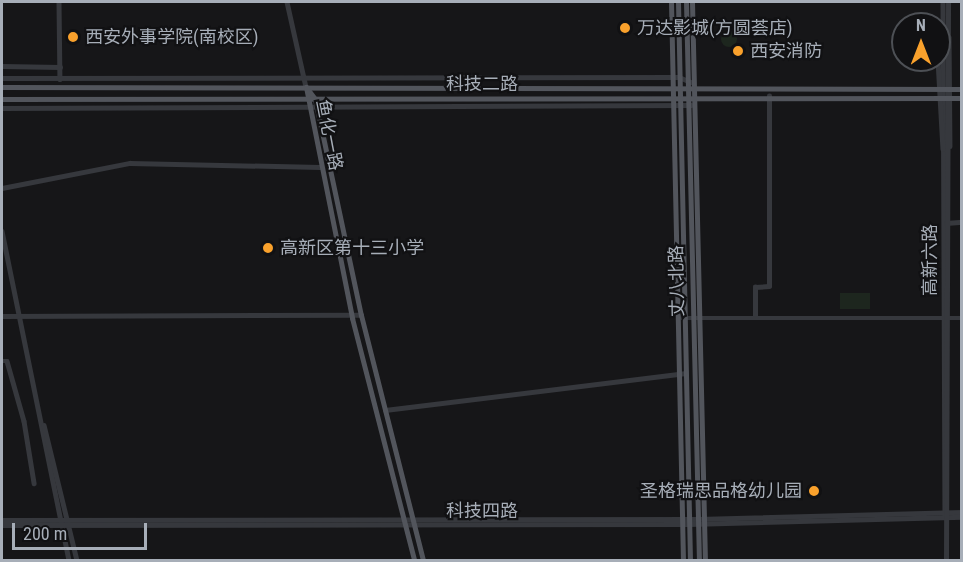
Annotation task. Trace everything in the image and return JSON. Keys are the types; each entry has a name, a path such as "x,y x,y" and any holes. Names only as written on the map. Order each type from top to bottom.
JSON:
{"main road":[{"path":"671,2 676,77"},
{"name":"丈八北路","path":"678,2 676,87 682,373 686,522 690,561"},
{"name":"丈八北路","path":"686,2 690,85 688,106 692,317 701,522 699,561"},
{"path":"692,2 690,85 695,97 701,522 705,561"},
{"name":"科技二路","path":"2,87 676,87 690,85 962,88"},
{"name":"鱼化一路","path":"306,87 306,99 352,318 414,561"},
{"name":"鱼化一路","path":"306,87 315,99 361,315 423,561"},
{"name":"科技二路","path":"2,99 677,99 769,96 962,98"},
{"path":"683,561 686,522"}],"street":[{"path":"59,2 60,79"},
{"path":"287,2 306,87"},
{"path":"2,66 60,67"},
{"path":"941,72 946,89 946,149"},
{"name":"高新六路","path":"946,72 946,561"},
{"path":"2,78 676,77 690,85"},
{"path":"755,317 755,287 769,286 769,96"},
{"path":"2,108 677,108 695,105"},
{"path":"2,188 130,163 320,167"},
{"path":"946,223 962,222"},
{"path":"2,231 69,561"},
{"path":"2,316 20,318 352,318 361,315"},
{"path":"681,317 962,318"},
{"path":"2,361 7,361 24,422 34,483"},
{"path":"385,410 682,373"},
{"path":"41,417 77,561"},
{"name":"科技四路","path":"2,525 69,522 701,522 962,512"},
{"name":"科技四路","path":"946,514 962,517"},
{"name":"科技四路","path":"2,520 61,523"}],"shaded area":[{"path":"729,31 735,33 737,39 735,45 729,47 723,45 721,39 723,33"},
{"path":"840,293 870,293 870,309 840,309"}],"place":[{"name":"万达影城(方圆荟店)","path":"625,28"},
{"name":"西安外事学院(南校区)","path":"73,37"},
{"name":"西安消防","path":"738,51"},
{"name":"高新区第十三小学","path":"268,248"},
{"name":"圣格瑞思品格幼儿园","path":"814,491"}]}
